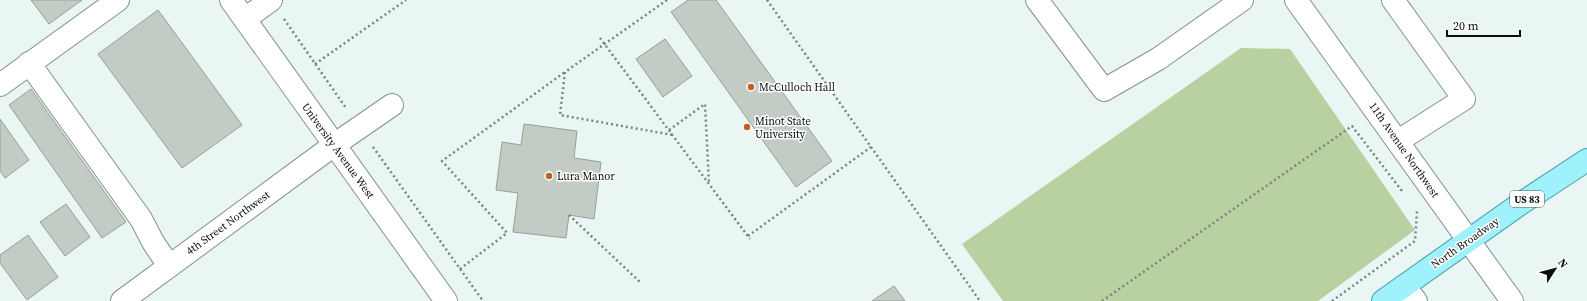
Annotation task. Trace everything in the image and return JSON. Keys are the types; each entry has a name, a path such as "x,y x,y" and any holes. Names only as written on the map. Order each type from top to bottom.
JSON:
{"main road":[{"name":"North Broadway","path":"1383,301 1410,294 1468,240 1587,160"}],"street":[{"path":"0,85 118,0"},
{"name":"University Avenue West","path":"231,0 446,301"},
{"path":"245,19 271,0"},
{"path":"1037,0 1104,90 1158,59 1242,0"},
{"name":"11th Avenue Northwest","path":"1296,0 1512,301"},
{"path":"1393,0 1464,99 1398,142"},
{"path":"29,63 141,219 153,242 169,266"},
{"name":"4th Street Northwest","path":"122,301 334,145 392,105"}],"path":[{"path":"271,0 483,301"},
{"path":"315,64 406,0"},
{"path":"460,269 507,233 442,161 666,0"},
{"path":"767,0 980,301"},
{"path":"600,38 750,239"},
{"path":"565,72 560,115 673,134"},
{"path":"669,130 705,104 709,184"},
{"path":"1102,301 1352,126 1404,194"},
{"path":"748,236 871,147"},
{"path":"1332,301 1415,241 1418,212 1413,206"},
{"path":"569,215 641,283"}],"green space":[{"path":"1241,48 1290,49 1415,230 1318,301 1003,301 962,244"}],"building":[{"path":"31,0 82,0 49,24"},
{"name":"McCulloch Hall","path":"688,0 716,0 832,161 796,187 671,12"},
{"path":"158,10 242,125 182,168 98,54"},
{"path":"665,39 692,76 663,97 636,59"},
{"path":"31,89 126,222 102,238 9,105"},
{"path":"0,119 29,160 5,178 0,171"},
{"name":"Lura Manor","path":"524,124 577,131 574,158 601,162 594,219 569,215 566,238 513,232 518,193 496,190 502,142 521,145"},
{"path":"66,204 90,237 65,256 40,222"},
{"path":"28,235 58,277 27,300 0,263 0,255"},
{"path":"894,286 905,301 872,301"}],"place":[{"name":"McCulloch Hall","path":"751,87"},
{"name":"Minot State University","path":"747,127"},
{"name":"Lura Manor","path":"549,176"}]}
